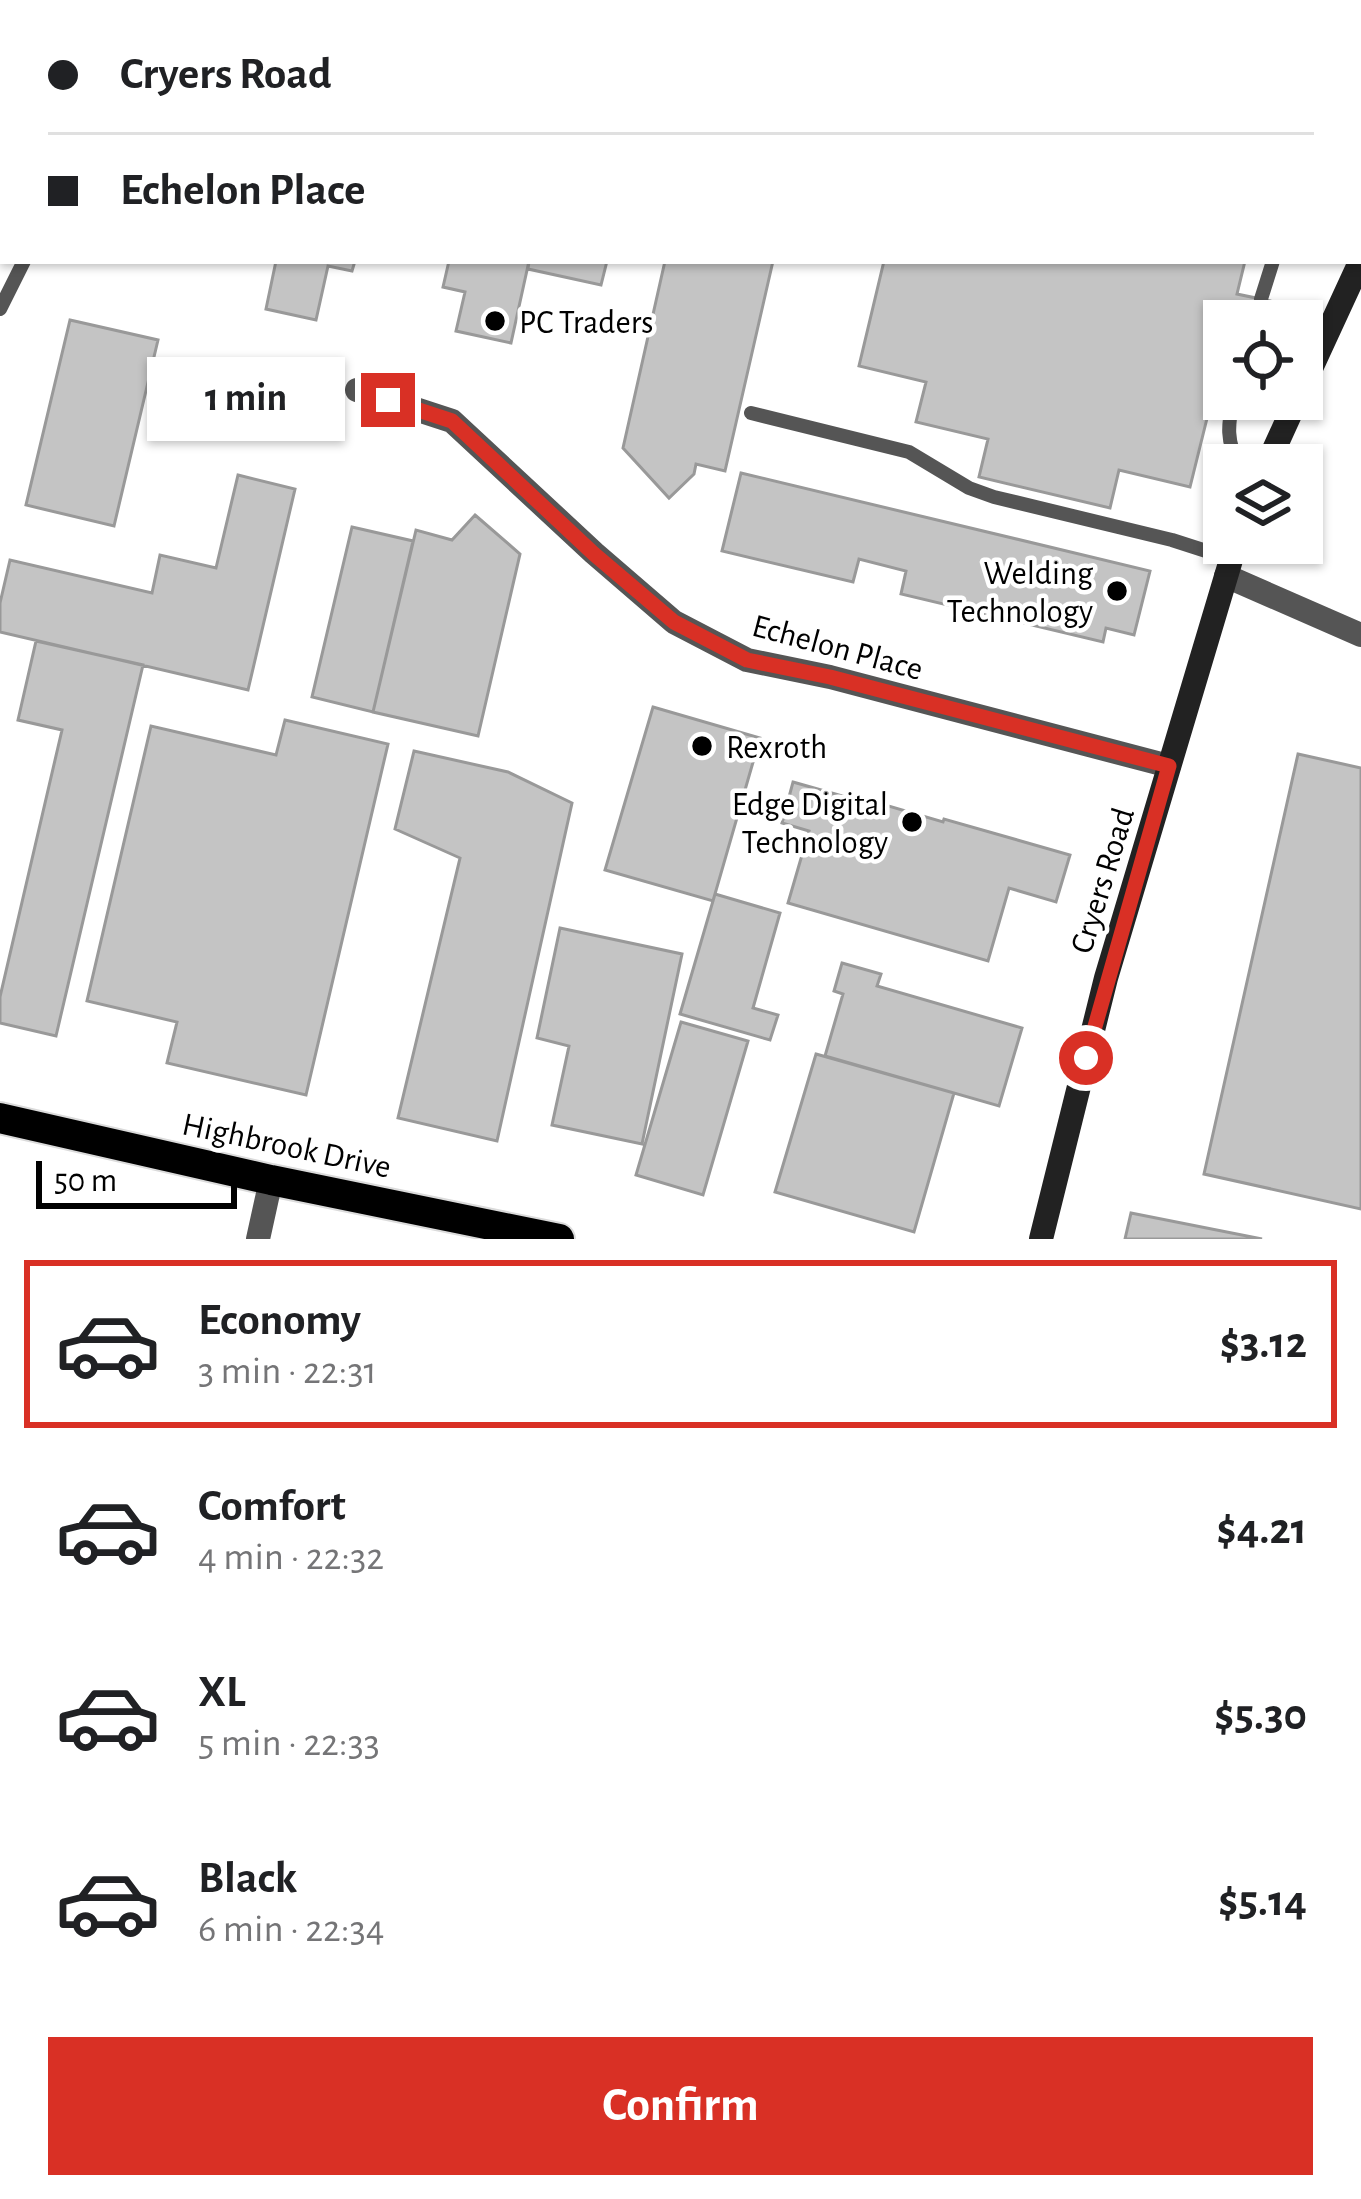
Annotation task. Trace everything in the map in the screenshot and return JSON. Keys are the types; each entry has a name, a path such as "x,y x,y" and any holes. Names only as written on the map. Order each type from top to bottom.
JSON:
{"main road":[{"path":"1323,342 1359,264"},
{"name":"Cryers Road","path":"1041,1239 1106,978 1230,564"},
{"name":"Highbrook Drive","path":"0,1118 559,1239"}],"street":[{"name":"Echelon Place","path":"357,389 452,421 674,622 747,660 830,677 1169,766"},
{"path":"1240,564 1361,635"},
{"path":"258,1239 271,1180"}],"lane":[{"path":"0,309 22,264"},
{"path":"1261,299 1273,264"},
{"path":"751,413 909,452 969,488 994,497 1203,550"}],"building":[{"path":"275,264 354,264 352,271 328,266 316,320 266,309"},
{"path":"448,264 528,264 511,343 456,331 465,292 443,287"},
{"path":"529,264 606,264 601,285 528,269"},
{"path":"664,264 772,264 725,471 696,464 694,474 669,498 623,448"},
{"path":"883,264 1244,264 1237,294 1265,300 1203,300 1203,420 1207,420 1190,487 1119,470 1110,508 979,477 988,439 916,422 926,382 859,366"},
{"path":"70,320 158,340 114,526 26,505"},
{"path":"741,473 1150,571 1134,635 1106,628 1103,642 901,594 906,571 859,559 853,582 722,551"},
{"path":"238,475 295,489 248,690 0,632 0,603 10,560 152,593 160,555 216,568"},
{"path":"475,515 520,554 478,736 373,712 416,530 452,540"},
{"path":"352,527 413,541 373,712 312,697"},
{"path":"36,641 143,665 56,1036 0,1023 0,997 62,730 18,720"},
{"path":"653,707 760,738 713,901 605,870"},
{"path":"285,720 388,744 306,1095 167,1063 177,1022 87,1001 151,726 276,755"},
{"path":"414,751 508,772 572,803 497,1141 398,1118 460,858 395,829"},
{"path":"1298,754 1361,768 1361,1209 1204,1174"},
{"path":"793,782 1070,855 1056,902 1009,888 988,961 788,903 809,831 782,823"},
{"path":"715,894 780,913 753,1008 778,1015 770,1040 680,1014"},
{"path":"560,928 682,954 642,1144 552,1125 569,1046 537,1038"},
{"path":"842,963 881,974 877,986 1022,1028 999,1106 825,1056 843,994 834,991"},
{"path":"681,1022 748,1041 703,1195 636,1175"},
{"path":"816,1054 954,1093 914,1232 775,1192"},
{"path":"1131,1213 1262,1239 1125,1239"}],"place":[{"name":"PC Traders","path":"495,321"},
{"name":"Welding Technology","path":"1117,591"},
{"name":"Rexroth","path":"702,746"},
{"name":"Edge Digital Technology","path":"912,822"}],"route":[{"path":"388,400 452,421 674,622 747,660 830,677 1169,766 1086,1058"}]}
